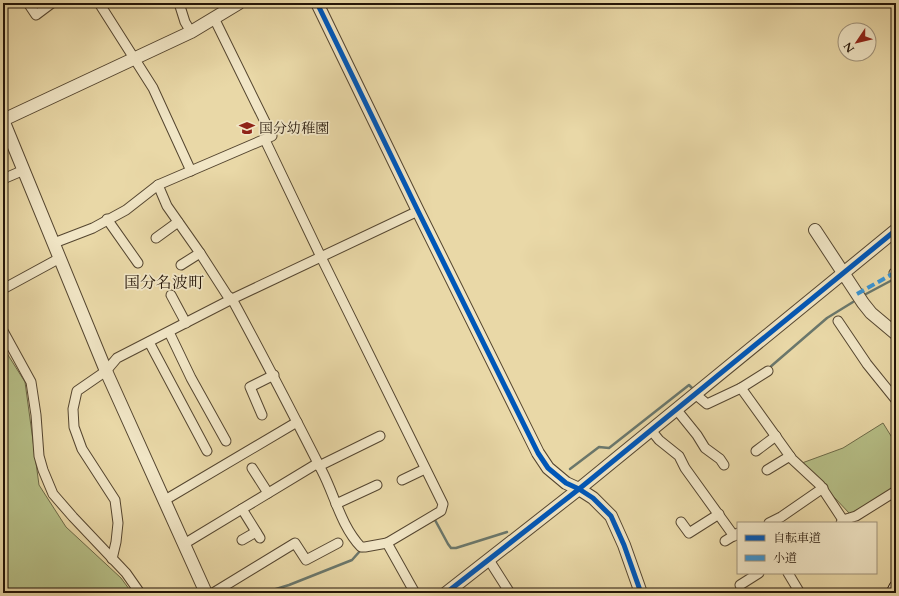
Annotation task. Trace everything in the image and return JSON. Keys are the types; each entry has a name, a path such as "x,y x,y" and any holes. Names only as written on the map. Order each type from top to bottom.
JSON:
{"main road":[{"path":"893,593 896,587"}],"street":[{"path":"28,3 36,15 52,3"},
{"path":"99,3 153,88 191,171"},
{"path":"179,3 185,22 191,32"},
{"path":"206,593 106,371 3,120 191,32 238,3"},
{"path":"317,3 538,453 548,468 566,483 580,489 593,498 611,516 624,545 641,593"},
{"path":"54,242 93,228 126,210 158,185 272,136 214,18"},
{"path":"158,185 167,206 227,295 232,299 274,375 319,464 343,521 361,546 365,547 388,544 441,511 443,504 265,140"},
{"path":"3,178 24,170"},
{"path":"112,560 118,523 115,500 82,449 74,427 73,409 77,391 106,371 117,358 186,324 232,299 418,211"},
{"path":"107,219 138,263"},
{"path":"156,238 178,222"},
{"path":"815,230 871,313 896,334"},
{"path":"446,593 580,489 896,230"},
{"path":"181,265 200,253"},
{"path":"3,289 60,258"},
{"path":"171,295 186,324"},
{"path":"838,320 868,364 896,400"},
{"path":"3,331 31,382 40,456 43,470 53,494 73,518 126,573 140,593"},
{"path":"169,332 191,378 226,441"},
{"path":"149,342 207,451"},
{"path":"695,394 707,404 741,388 768,371"},
{"path":"262,415 250,387 274,375"},
{"path":"741,388 790,456 823,488 842,522 856,516 896,491"},
{"path":"676,409 698,435 705,448 720,459 724,465"},
{"path":"165,500 297,422"},
{"path":"651,430 659,440 679,456 685,468 719,514 736,534 725,541"},
{"path":"184,544 319,464 380,436"},
{"path":"756,451 776,436"},
{"path":"767,470 790,456"},
{"path":"252,468 268,493"},
{"path":"402,480 425,469"},
{"path":"336,504 377,485"},
{"path":"771,522 781,517 823,488"},
{"path":"242,509 258,535 242,540"},
{"path":"681,522 689,533 719,514"},
{"path":"213,593 296,543 306,560 338,543"},
{"path":"388,544 415,593"},
{"path":"489,560 510,593"},
{"path":"740,585 757,574"},
{"path":"789,574 800,593"}],"green space":[{"path":"3,347 25,382 39,485 66,527 121,578 132,593 3,593"},
{"path":"883,423 896,444 896,487 850,514 802,463 843,448"}],"waterway":[{"path":"866,294 896,278"},
{"path":"769,368 827,318 853,302"},
{"path":"570,469 599,447 609,448 689,385 693,389"},
{"path":"432,520 435,520 451,548 456,548 507,532"},
{"path":"263,593 289,585 352,560 360,551 363,551"}],"marked path":[{"path":"857,294 894,273"}],"cycle path":[{"path":"317,3 538,453 548,468 566,483 593,498 611,516 624,545 641,593"},
{"path":"446,593 579,489 896,230"}],"place":[{"name":"国分幼稚園","path":"247,128"}],"district":[{"name":"国分名波町","path":"164,282"}]}
